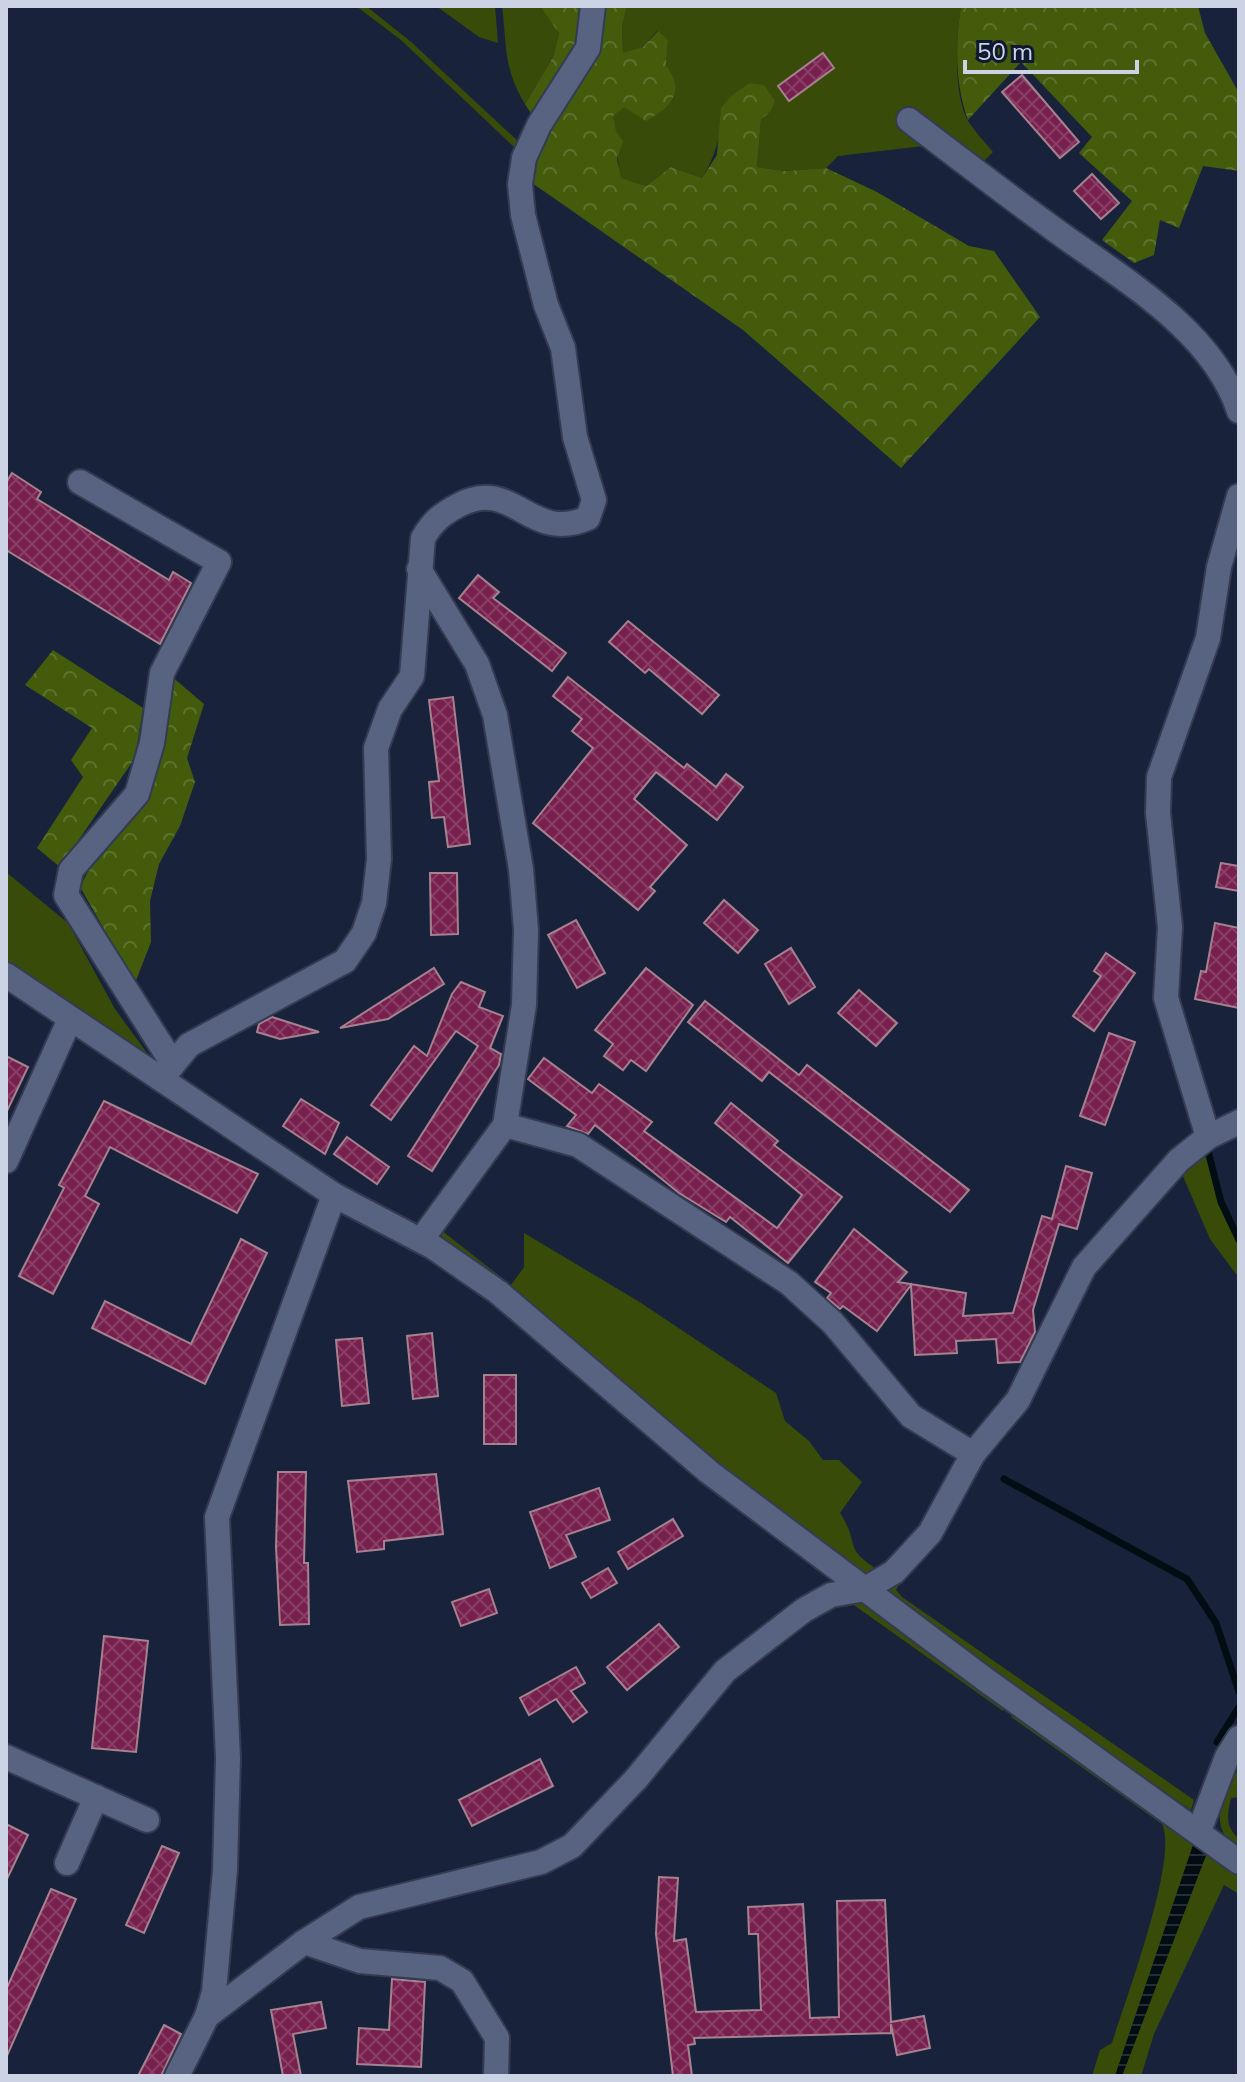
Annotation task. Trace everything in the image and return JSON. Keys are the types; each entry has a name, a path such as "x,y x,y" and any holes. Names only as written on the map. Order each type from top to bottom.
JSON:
{"street":[{"path":"167,1071 189,1045 345,961 364,933 374,903 379,859 376,748 390,709 412,676 423,538 435,519 478,495 497,497 548,525 569,526 588,518 594,500 575,437 563,348 546,305 523,215 520,184 524,158 539,125 588,48 593,6"},
{"path":"909,120 1134,286 1203,348 1231,386 1239,411"},
{"path":"80,482 219,562 162,673 152,743 137,794 71,870 66,895 167,1071"},
{"path":"1208,1137 1166,998 1170,927 1158,813 1159,777 1208,638 1219,567 1239,496"},
{"path":"419,569 477,664 495,715 521,869 526,930 524,1005 505,1125 421,1240"},
{"path":"6,975 70,1019 167,1071 334,1195 421,1240 498,1292 615,1388 709,1472 1239,1862"},
{"path":"6,1161 70,1019"},
{"path":"207,2016 304,1942 359,1907 541,1862 572,1846 636,1779 725,1671 804,1610 831,1595 865,1589 894,1572 930,1533 973,1454 1018,1400 1084,1267 1179,1160 1208,1137 1239,1122"},
{"path":"505,1125 578,1145 789,1283 833,1323 911,1416 973,1454"},
{"path":"177,2076 207,2016 214,1992 224,1885 228,1758 217,1517 334,1195"},
{"path":"1199,1831 1227,1757 1239,1738"},
{"path":"6,1757 147,1820"},
{"path":"67,1863 96,1797"},
{"path":"304,1942 360,1961 440,1968 462,1981 497,2038 496,2076"}],"green space":[{"path":"356,6 366,6 410,41 520,143 516,149 401,40"},
{"path":"436,6 495,6 498,43 479,37"},
{"path":"502,6 540,6 559,32 553,57 525,104 509,68"},
{"path":"540,6 585,6 575,54 534,118 525,104 553,57 559,33"},
{"path":"598,6 627,6 622,26 623,53 643,47 658,31 668,40 666,66 675,83 669,104 646,121 624,107 613,116 616,132 623,141 617,159 621,178 646,186 671,167 702,178 717,155 721,108 732,95 750,83 764,85 775,101 771,111 761,120 757,167 785,171 826,168 877,192 969,246 994,251 1040,317 901,468 743,330 525,178"},
{"path":"627,6 961,6 957,48 963,110 993,152 979,166 932,145 838,156 826,168 785,171 757,167 761,120 771,111 742,91 732,95 712,158 702,178 671,167 646,186 620,178 613,116 666,66 668,40 657,31 643,47 623,54 622,26"},
{"path":"961,6 1198,6 1205,33 1239,93 1239,171 1203,166 1179,228 1160,220 1154,255 1134,263 1102,240 1132,201 1079,153 1092,137 1021,62 968,120 957,64"},
{"path":"53,650 143,708 135,758 60,867 37,848 83,777 71,760 92,728 25,685"},
{"path":"171,676 204,704 187,758 195,782 180,826 159,864 150,901 151,942 135,983 80,887 92,864 142,801"},
{"path":"6,872 68,923 115,1009 152,1060 6,964"},
{"path":"1206,1151 1218,1200 1239,1246 1239,1278 1210,1239 1182,1174"},
{"path":"441,1230 511,1285 524,1267 524,1233 638,1301 776,1393 785,1421 809,1441 823,1460 839,1460 862,1482 840,1513 860,1557 881,1572 863,1580 714,1465 639,1396 443,1242"},
{"path":"931,1548 896,1590 902,1597 1194,1800 1191,1810 893,1602 889,1590 892,1583"},
{"path":"857,1596 1002,1700 1003,1711 844,1598"},
{"path":"1019,1709 1214,1851 1239,1877 1239,1894 1224,1885 1154,2034 1141,2076 1122,2076 1208,1850 1202,1843 1193,1846 1115,2076 1092,2076 1100,2050 1112,2043 1148,1930 1163,1867 1165,1841 1162,1824 1011,1717"},
{"path":"1233,1770 1239,1774 1239,1797 1231,1798 1228,1820 1231,1830 1239,1839 1239,1851 1229,1842 1220,1823 1221,1804"}],"shaded area":[{"path":"1202,1843 1208,1850 1122,2076 1115,2076 1193,1845"}],"building":[{"path":"823,53 834,68 789,101 778,86"},
{"path":"1022,75 1079,142 1060,158 1002,92"},
{"path":"1092,174 1119,203 1101,219 1074,191"},
{"path":"12,473 41,492 37,499 169,580 173,572 191,583 160,644 6,550 6,483"},
{"path":"478,575 499,592 493,598 566,653 552,671 459,598"},
{"path":"628,621 719,695 702,714 649,669 645,673 609,642"},
{"path":"568,677 684,768 687,764 716,787 726,774 743,787 717,820 656,772 634,799 687,845 650,887 655,891 638,910 533,823 593,748 572,731 582,719 553,696"},
{"path":"453,697 470,844 448,847 444,817 432,818 429,782 439,781 429,700"},
{"path":"1221,863 1239,866 1239,891 1216,887"},
{"path":"430,873 457,873 458,934 431,935"},
{"path":"724,900 758,930 738,953 704,923"},
{"path":"576,920 605,973 577,988 548,935"},
{"path":"1215,923 1239,928 1239,1008 1195,999 1201,971 1206,972"},
{"path":"791,948 815,987 789,1004 765,964"},
{"path":"1106,953 1135,973 1094,1031 1073,1016 1101,976 1094,971"},
{"path":"434,968 444,984 388,1019 340,1028"},
{"path":"646,968 693,1005 646,1071 631,1060 623,1070 604,1056 613,1044 595,1030"},
{"path":"461,982 485,992 479,1007 503,1016 490,1048 501,1054 499,1065 432,1171 408,1156 478,1046 456,1031 391,1120 371,1105 414,1046 427,1056 452,994"},
{"path":"859,990 897,1023 876,1046 838,1013"},
{"path":"705,1001 799,1075 807,1065 969,1190 950,1212 769,1072 762,1081 688,1022"},
{"path":"272,1017 319,1032 280,1039 257,1032 259,1024"},
{"path":"1109,1033 1135,1042 1105,1125 1080,1116"},
{"path":"6,1056 28,1067 6,1113"},
{"path":"544,1058 592,1093 599,1084 652,1122 644,1131 777,1228 802,1195 715,1123 731,1103 778,1141 774,1145 842,1197 788,1263 730,1217 726,1222 679,1193 595,1125 588,1134 567,1126 576,1115 528,1079"},
{"path":"301,1099 339,1123 325,1154 283,1126"},
{"path":"104,1101 258,1174 237,1213 110,1147 85,1196 99,1204 53,1294 19,1276 64,1188 59,1185"},
{"path":"347,1137 389,1167 377,1184 334,1154"},
{"path":"1066,1166 1092,1173 1077,1229 1059,1224 1033,1310 1035,1332 1020,1362 998,1363 996,1339 956,1341 957,1353 915,1355 911,1285 877,1331 843,1306 840,1309 827,1298 831,1293 815,1282 854,1229 907,1272 898,1282 966,1293 963,1316 1013,1313 1042,1216 1052,1219"},
{"path":"241,1239 267,1253 205,1384 92,1328 105,1301 191,1344"},
{"path":"432,1333 438,1396 413,1399 407,1336"},
{"path":"362,1338 369,1403 342,1406 336,1340"},
{"path":"484,1375 516,1375 516,1444 484,1444"},
{"path":"278,1472 306,1472 304,1563 308,1563 309,1624 280,1625 276,1547"},
{"path":"436,1474 443,1534 384,1541 384,1549 357,1552 348,1481"},
{"path":"599,1488 610,1520 566,1535 576,1557 550,1568 530,1512"},
{"path":"673,1519 683,1536 628,1569 618,1552"},
{"path":"608,1568 617,1583 591,1598 582,1583"},
{"path":"489,1589 497,1613 461,1626 452,1602"},
{"path":"659,1624 679,1647 627,1690 607,1667"},
{"path":"104,1636 148,1641 136,1752 92,1748"},
{"path":"576,1667 585,1683 571,1691 587,1712 573,1722 556,1699 529,1715 520,1698"},
{"path":"540,1759 553,1786 472,1826 459,1800"},
{"path":"6,1824 28,1835 6,1881"},
{"path":"162,1846 179,1853 144,1933 126,1925"},
{"path":"659,1877 678,1878 674,1941 686,1939 696,2012 761,2010 758,1934 749,1934 748,1907 803,1904 810,2018 839,2017 837,1901 885,1900 891,2022 924,2016 930,2048 897,2055 891,2024 891,2033 694,2038 695,2044 688,2045 692,2076 673,2076 656,1934"},
{"path":"51,1889 76,1899 6,2058 6,1990"},
{"path":"392,1979 425,1982 421,2067 357,2064 359,2028 389,2030"},
{"path":"321,2002 326,2028 293,2034 301,2076 283,2076 271,2010"},
{"path":"164,2025 181,2034 161,2076 138,2076"}],"waterway":[{"path":"1208,1151 1221,1202 1239,1240"},
{"path":"1004,1479 1187,1579 1216,1623 1239,1692"},
{"path":"1217,1742 1239,1707"}]}
